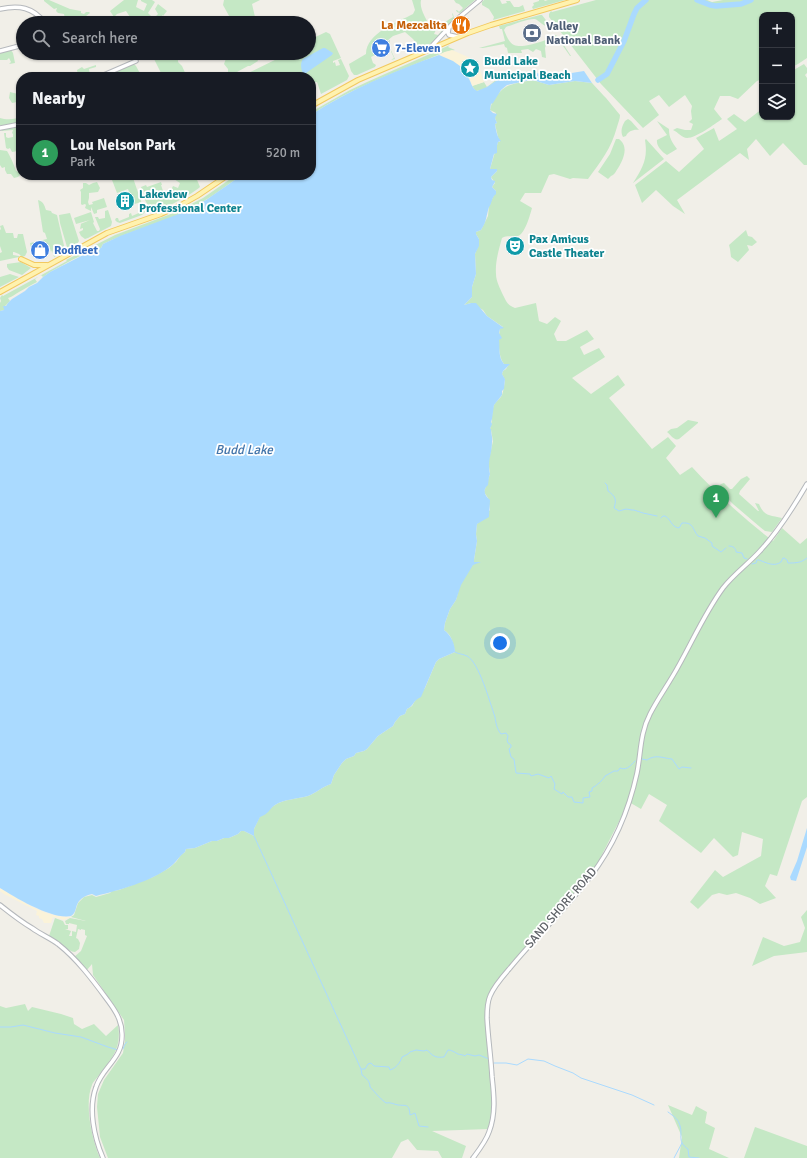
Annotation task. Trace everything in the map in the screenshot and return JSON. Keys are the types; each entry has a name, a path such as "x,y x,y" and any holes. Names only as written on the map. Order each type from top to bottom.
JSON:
{"main road":[{"path":"316,103 354,82 459,37 491,25 577,0"},
{"path":"0,292 107,234 181,205 221,180"},
{"path":"21,259 35,266 49,265"}],"street":[{"path":"428,50 450,26 480,0"},
{"path":"0,9 15,7 27,9 39,16"},
{"path":"450,26 448,33 449,35 459,37"},
{"path":"0,51 16,47"},
{"path":"111,72 136,61"},
{"path":"0,128 16,125"},
{"name":"SAND SHORE ROAD","path":"473,1158 486,1140 492,1123 494,1098 487,1012 490,994 517,959 570,902 600,863 616,834 629,801 640,755 643,734 649,716 678,668 718,595 732,578 752,560 766,544 796,503 807,484"},
{"path":"0,905 62,947 93,980 119,1018 122,1026 120,1048 116,1057 98,1082 93,1100 92,1112 94,1128 104,1158"}],"green space":[{"path":"49,0 70,9 81,11 81,13 84,14 86,12 90,13 86,16 64,16 64,14 56,11 57,8 54,9 44,1"},
{"path":"124,0 138,0 136,7 144,11 147,4 141,0 152,0 155,2 148,13 151,16 129,16 126,11 113,16 110,11"},
{"path":"224,0 260,0 252,4 255,16 229,16 223,5"},
{"path":"412,0 421,0 422,11 431,28 444,22 445,26 441,30 436,30 434,34 438,35 447,25 445,22 453,17 452,13 454,18 434,42 420,48 405,32 393,36 387,41 389,42 390,40 389,46 395,59 391,60 394,58 389,47 385,46 383,43 376,46 379,53 371,57 373,63 376,65 375,67 354,75 349,64 366,54 367,47 377,34 413,14 415,10"},
{"path":"454,0 475,0 460,13 456,10 459,12 463,8"},
{"path":"484,0 500,0 502,4 507,3 506,1 510,1 514,7 523,5 525,11 493,20 494,17 489,9 482,5"},
{"path":"539,0 565,0 533,9 533,3"},
{"path":"596,0 707,0 712,2 723,0 807,0 807,58 795,66 795,12 759,12 759,80 738,99 730,96 720,96 714,109 722,119 700,133 685,138 673,130 677,128 691,130 693,124 689,122 692,119 692,106 685,95 669,107 659,95 649,101 659,115 643,128 601,84 549,17 549,14 551,11 552,12"},
{"path":"158,4 167,11 163,16 156,16 158,14 155,9"},
{"path":"542,15 549,26 545,26 537,20 532,19 506,27 504,30 509,41 514,45 524,46 556,35 571,56 563,46 557,43 546,45 546,58 542,57 541,51 536,49 533,52 528,49 521,50 522,53 508,53 504,44 479,48 505,41 502,29 500,29 499,26"},
{"path":"326,32 330,34 341,58 333,61 333,63 335,62 336,66 340,65 338,60 341,59 349,76 347,80 321,94 316,82 316,72 250,72 275,60 316,60 316,37"},
{"path":"450,45 448,47 455,50 445,52 360,88 316,112 316,109 367,82"},
{"path":"11,50 15,63 9,64 11,62 9,58 7,60 0,60 0,53"},
{"path":"154,60 178,60 185,72 160,72"},
{"path":"225,60 258,61 237,72 228,72 228,69 224,64"},
{"path":"134,64 139,72 115,72"},
{"path":"804,64 807,68 807,73 805,75 807,78 807,165 804,165 783,143 770,156 756,139 747,149 749,160 740,153 677,200 685,214 673,206 656,190 642,203 635,185 666,161 679,172 704,149 696,138 714,128 719,141 737,129 727,119 734,114 745,122 759,111 759,120 795,120 795,69"},
{"path":"96,65 96,67 89,69 89,72 77,72 77,70 82,67 84,69"},
{"path":"508,75 501,78 487,87 501,76"},
{"path":"531,80 549,85 575,81 592,83 620,116 615,135 609,148 588,179 570,179 554,174 549,175 541,193 525,193 520,201 532,208 527,224 521,235 502,238 497,260 497,279 506,301 509,305 515,308 536,303 539,321 547,324 555,317 561,321 554,334 557,341 566,341 587,330 594,339 580,347 584,355 599,348 605,357 572,378 591,394 618,375 625,385 609,398 652,449 668,437 676,446 666,458 680,475 692,467 731,506 773,541 782,528 800,544 807,538 807,797 802,801 777,876 770,874 765,886 776,898 760,904 750,898 736,893 727,895 719,893 712,895 698,909 690,902 715,870 723,877 761,856 763,839 742,832 738,855 733,857 714,838 701,853 659,821 667,805 649,794 641,809 629,802 592,874 490,993 486,1015 494,1103 489,1129 432,1131 466,1146 462,1158 442,1158 438,1151 417,1150 408,1139 401,1142 392,1158 108,1158 100,1137 97,1107 98,1094 104,1080 123,1053 125,1041 124,1020 93,975 92,964 87,970 74,957 81,951 87,936 85,935 85,930 78,929 76,938 80,943 79,949 75,952 72,951 49,936 55,918 63,921 65,925 68,925 68,929 65,929 71,931 69,936 72,936 72,931 76,932 77,925 69,923 66,924 65,921 70,918 86,921 71,917 74,915 78,903 84,897 92,895 96,897 110,893 153,877 169,868 185,852 186,849 195,848 212,841 229,838 241,831 254,836 254,829 260,816 265,814 273,806 283,801 308,796 331,784 334,775 346,759 367,749 378,736 393,726 400,716 405,714 407,709 412,706 425,688 436,662 439,659 455,652 453,642 444,630 445,623 450,609 456,600 460,585 473,564 479,562 474,562 477,541 477,524 490,510 488,498 484,492 490,474 489,459 493,441 490,429 494,405 502,394 505,380 502,374 509,364 504,364 500,352 499,333 500,329 503,327 487,316 483,310 471,303 464,305 472,297 472,287 476,274 475,254 479,239 476,232 481,230 488,216 489,206 496,191 492,187 495,183 491,177 497,171 490,169 498,142 500,142 495,124 497,123 495,118 496,113 490,110 491,105 499,93 506,87"},
{"path":"484,82 487,87 476,91 472,86"},
{"path":"10,92 16,94 16,102 12,103 9,98"},
{"path":"0,118 16,118 16,124 0,125"},
{"path":"628,119 639,130 631,131 623,137 622,127"},
{"path":"657,121 669,129 671,140 677,149 667,155 661,151 657,144 657,140 667,135"},
{"path":"16,127 16,151 14,152 12,152 10,148 6,148 4,133 6,133 6,137 8,138 13,137 13,130 1,131 3,129"},
{"path":"616,139 619,139 623,143 625,151 624,156 615,173 608,179 598,172 610,154"},
{"path":"646,139 664,159 633,183 644,163"},
{"path":"0,150 7,151 16,171 16,178 14,178 11,174 7,174 5,167 2,168 0,165"},
{"path":"112,180 134,180 142,204 139,206 138,203 131,205 134,204 134,200 128,189 117,193"},
{"path":"176,180 197,180 200,187 169,206 156,211 151,211 145,200 141,187 146,185 147,187 161,182 164,194 173,191 173,186 178,188 180,183"},
{"path":"229,180 235,180 185,212 165,221 113,239 103,244 101,248 95,249 72,260 43,277 41,275 67,261 66,260 115,235 176,212 203,198"},
{"path":"97,182 100,188 98,192 89,193 89,205 93,204 92,202 104,198 107,207 97,210 97,213 94,214 91,207 91,211 85,208 85,204 81,204 80,190 83,188 83,183 89,185"},
{"path":"38,200 43,203 46,210 57,215 65,251 54,257 49,245 45,244 37,249 32,249 32,254 30,243 47,239 45,233 43,232"},
{"path":"142,209 144,209 145,212 142,215 120,223 115,220 118,218 119,221 129,217 129,214 131,213 132,216 141,212"},
{"path":"108,210 112,222 111,226 85,239 81,236 79,232 83,230 83,228 80,229 81,224 78,225 90,220 76,224 74,218 91,212 93,223 97,231 99,231 100,229 95,217 98,217 99,219 105,218 105,211"},
{"path":"70,213 79,241 69,249 67,247 59,215"},
{"path":"3,225 6,233 13,233 14,238 17,238 18,234 23,234 27,252 25,256 22,257 13,252 13,255 19,257 0,261 0,253 2,252 0,246 0,226"},
{"path":"746,230 748,236 752,237 757,242 752,246 747,245 749,250 738,262 731,257 729,245"},
{"path":"21,262 31,268 22,275 9,270 7,267 7,264"},
{"path":"10,274 19,277 0,287 0,277"},
{"path":"39,276 35,279 37,282 8,298 10,301 4,307 4,310 0,311 0,298 2,295 3,296"},
{"path":"688,420 698,423 679,439 674,438 667,432 671,429 677,428"},
{"path":"747,476 750,479 739,494 758,511 755,503 759,504 765,513 782,518 772,532 765,531 760,527 717,488 724,483 732,489 741,479"},
{"path":"807,910 807,952 774,956 752,966 763,937 784,946 800,942 805,928 801,917"},
{"path":"25,1004 28,1011 32,1007 73,1018 74,1024 82,1029 94,1024 106,1036 118,1025 119,1040 115,1052 93,1083 90,1093 90,1122 94,1142 100,1158 0,1158 0,1006 6,1008"},
{"path":"668,1105 692,1115 696,1106 707,1112 705,1123 715,1128 709,1149 729,1158 679,1158 682,1137"},
{"path":"755,1127 807,1146 807,1158 744,1158"}],"sand":[{"name":"Budd Lake Municipal Beach","path":"452,50 477,61 484,82 472,86 469,77 462,71 463,69 439,55"},
{"path":"0,888 24,903 52,915 70,917 64,920 53,917 51,923 44,923 39,916 36,915 37,911 4,894 0,891"}],"water":[{"path":"325,48 333,53 307,72 303,72 301,62 302,60 316,60 316,52"},
{"name":"Budd Lake","path":"439,55 460,66 463,69 462,72 468,77 473,87 477,91 510,74 536,73 553,76 584,71 592,83 575,81 549,85 531,80 507,85 501,90 491,104 490,110 497,114 495,118 497,123 495,124 501,141 498,142 497,153 494,154 490,169 497,169 491,177 492,180 495,181 492,187 496,191 496,194 493,197 489,207 483,227 481,230 476,232 479,239 479,246 475,254 476,274 472,287 472,297 464,305 476,303 487,316 504,328 500,329 499,333 502,338 499,340 500,355 504,364 510,364 502,374 505,379 504,389 502,391 502,395 494,405 491,422 492,424 490,429 492,447 489,465 490,474 488,485 485,489 486,495 490,500 489,517 477,524 477,541 474,560 474,562 481,562 473,565 461,585 456,600 450,609 445,623 444,630 449,634 452,640 455,652 439,659 436,662 421,697 407,709 405,714 400,716 393,726 378,736 367,749 346,759 334,775 331,784 308,796 287,800 275,805 266,814 260,817 254,829 254,836 241,831 229,838 212,841 195,848 186,849 185,852 172,865 153,877 114,891 96,896 92,894 84,897 78,902 74,913 71,916 55,915 45,912 0,888 0,311 4,310 3,306 6,306 12,299 37,283 50,272 95,249 101,248 103,244 120,236 184,212 206,200 235,180 316,180 316,112 341,97 373,81"},
{"path":"807,828 807,847 796,881 791,880 790,877 797,861"}],"waterway":[{"path":"598,80 607,74 624,41 637,8 646,0"},
{"path":"697,0 716,6 741,4 751,0"},
{"path":"605,483 608,491 615,498 614,508 619,511 626,509 634,510 657,516"},
{"path":"661,518 665,516 674,526 679,528 682,523 689,524 698,536 705,538 712,543 712,546 721,552 726,548"},
{"path":"729,546 732,546 736,552 742,553 744,558 747,559"},
{"path":"752,564 756,563 757,560 770,564 776,564 781,562 783,558 787,560 788,563 796,563 807,558"},
{"path":"455,652 467,656 476,666 487,693 496,724 501,734 506,733 508,736 507,740 511,745 509,749 511,757 514,759 516,773 530,774 531,776 538,774 549,778 551,776 555,784 554,789 562,794 563,792 568,797 572,797 574,802 583,803 583,798 590,797 589,792 592,791 592,788 605,776 614,771 618,771 620,768 625,769 635,761"},
{"path":"642,759 647,760 656,757 672,759 679,769 682,767 691,768"},
{"path":"254,836 361,1069 362,1075 369,1081 370,1087 386,1103 407,1106 410,1115 415,1113 419,1126 428,1127"},
{"path":"0,1027 23,1025 55,1033 81,1037 118,1050"},
{"path":"123,1049 127,1042"},
{"path":"361,1069 365,1069 368,1064 371,1063 374,1066 389,1067 390,1070 398,1065 402,1057 416,1050 427,1050 436,1057 444,1057 448,1050 465,1056 467,1054 475,1056 479,1055 489,1059"},
{"path":"494,1063 517,1065 528,1059 544,1061 573,1073 581,1078 632,1095 654,1105"},
{"path":"668,1112 675,1117 678,1122 681,1140 684,1146 688,1149 689,1157 699,1158"},
{"path":"674,1158 682,1143"}],"place":[{"name":"La Mezcalita","path":"461,25"},
{"name":"Valley National Bank","path":"532,33"},
{"name":"7-Eleven","path":"381,48"},
{"name":"Budd Lake Municipal Beach","path":"470,68"},
{"name":"Lakeview Professional Center","path":"125,201"},
{"name":"Pax Amicus Castle Theater","path":"515,246"},
{"name":"Rodfleet","path":"40,250"},
{"name":"Lou Nelson Park","path":"716,518"}]}
